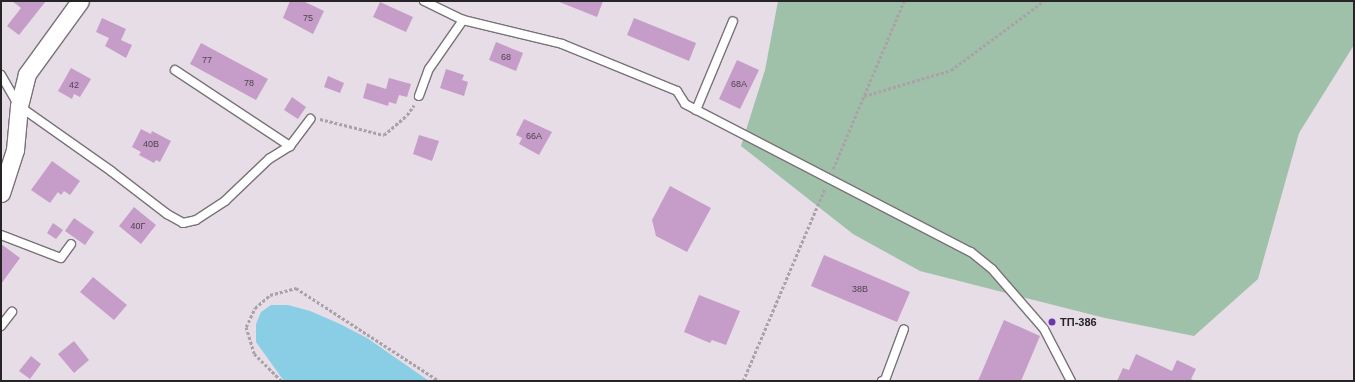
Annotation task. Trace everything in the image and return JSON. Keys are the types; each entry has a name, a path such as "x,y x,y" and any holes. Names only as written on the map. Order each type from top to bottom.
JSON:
{"street":[{"path":"3,183 15,150 19,106 27,74 80,1"}],"lane":[{"path":"424,1 463,20 562,44 677,91 685,104 971,252 992,269 1044,329 1071,381"},
{"path":"419,96 429,69 463,20"},
{"path":"696,110 733,21"},
{"path":"175,70 290,146"},
{"path":"1,75 19,106 110,170 167,214 183,223 196,220 225,201 269,159 290,146 310,119"},
{"path":"1,235 61,258 71,244"},
{"path":"1,326 12,312"},
{"path":"882,381 904,329"}],"path":[{"path":"744,381 904,1"},
{"path":"864,96 952,70 1044,1"},
{"path":"310,119 325,119 384,135 407,115 419,96"},
{"path":"280,381 254,354 246,327 255,308 270,295 296,288 439,381"}],"green space":[{"path":"778,1 1354,1 1354,45 1299,133 1258,279 1194,336 1105,318 920,271 853,234 741,146 765,70"}],"water":[{"path":"271,305 288,305 310,311 340,324 367,338 429,381 284,381 256,342 256,324 261,312"}],"building":[{"path":"12,1 46,1 19,35 7,26 21,8"},
{"path":"290,1 303,1 324,11 313,34 283,18"},
{"path":"557,1 603,1 597,17"},
{"path":"380,2 413,17 406,32 373,17"},
{"path":"102,18 126,29 121,40 132,45 126,58 105,46 109,38 96,32"},
{"path":"634,18 696,43 689,61 627,35"},
{"path":"496,42 523,53 516,71 489,60"},
{"path":"201,43 268,79 256,100 190,64"},
{"path":"737,60 759,70 740,109 719,99"},
{"path":"71,68 91,79 80,97 74,94 72,99 58,91"},
{"path":"446,69 464,75 462,80 468,82 464,96 440,88"},
{"path":"328,76 344,83 340,93 324,87"},
{"path":"389,78 411,84 407,97 399,95 396,104 389,102 388,106 363,98 367,83 386,89"},
{"path":"292,97 306,107 298,119 284,110"},
{"path":"524,119 552,132 539,155 519,144 522,138 516,135"},
{"path":"141,129 151,134 152,131 171,141 160,162 156,160 154,163 139,155 141,152 132,147"},
{"path":"419,135 439,141 432,161 413,154"},
{"path":"52,161 80,181 70,195 64,191 61,195 58,192 50,203 31,190"},
{"path":"670,186 711,208 687,252 656,236 652,220"},
{"path":"134,207 156,225 141,244 119,226"},
{"path":"74,218 94,232 85,245 65,231"},
{"path":"53,223 63,230 56,239 47,233"},
{"path":"1,244 20,258 1,284"},
{"path":"824,255 910,292 897,322 811,286"},
{"path":"93,277 127,305 114,320 80,292"},
{"path":"699,295 740,311 726,345 712,340 710,343 684,332"},
{"path":"1004,320 1040,336 1021,381 978,381"},
{"path":"74,341 89,360 74,373 58,354"},
{"path":"1136,354 1172,371 1177,360 1196,369 1191,379 1195,381 1117,381 1123,368 1129,370"},
{"path":"31,356 41,364 30,379 19,371"}],"place":[{"name":"ТП-386","path":"1052,322"}]}
